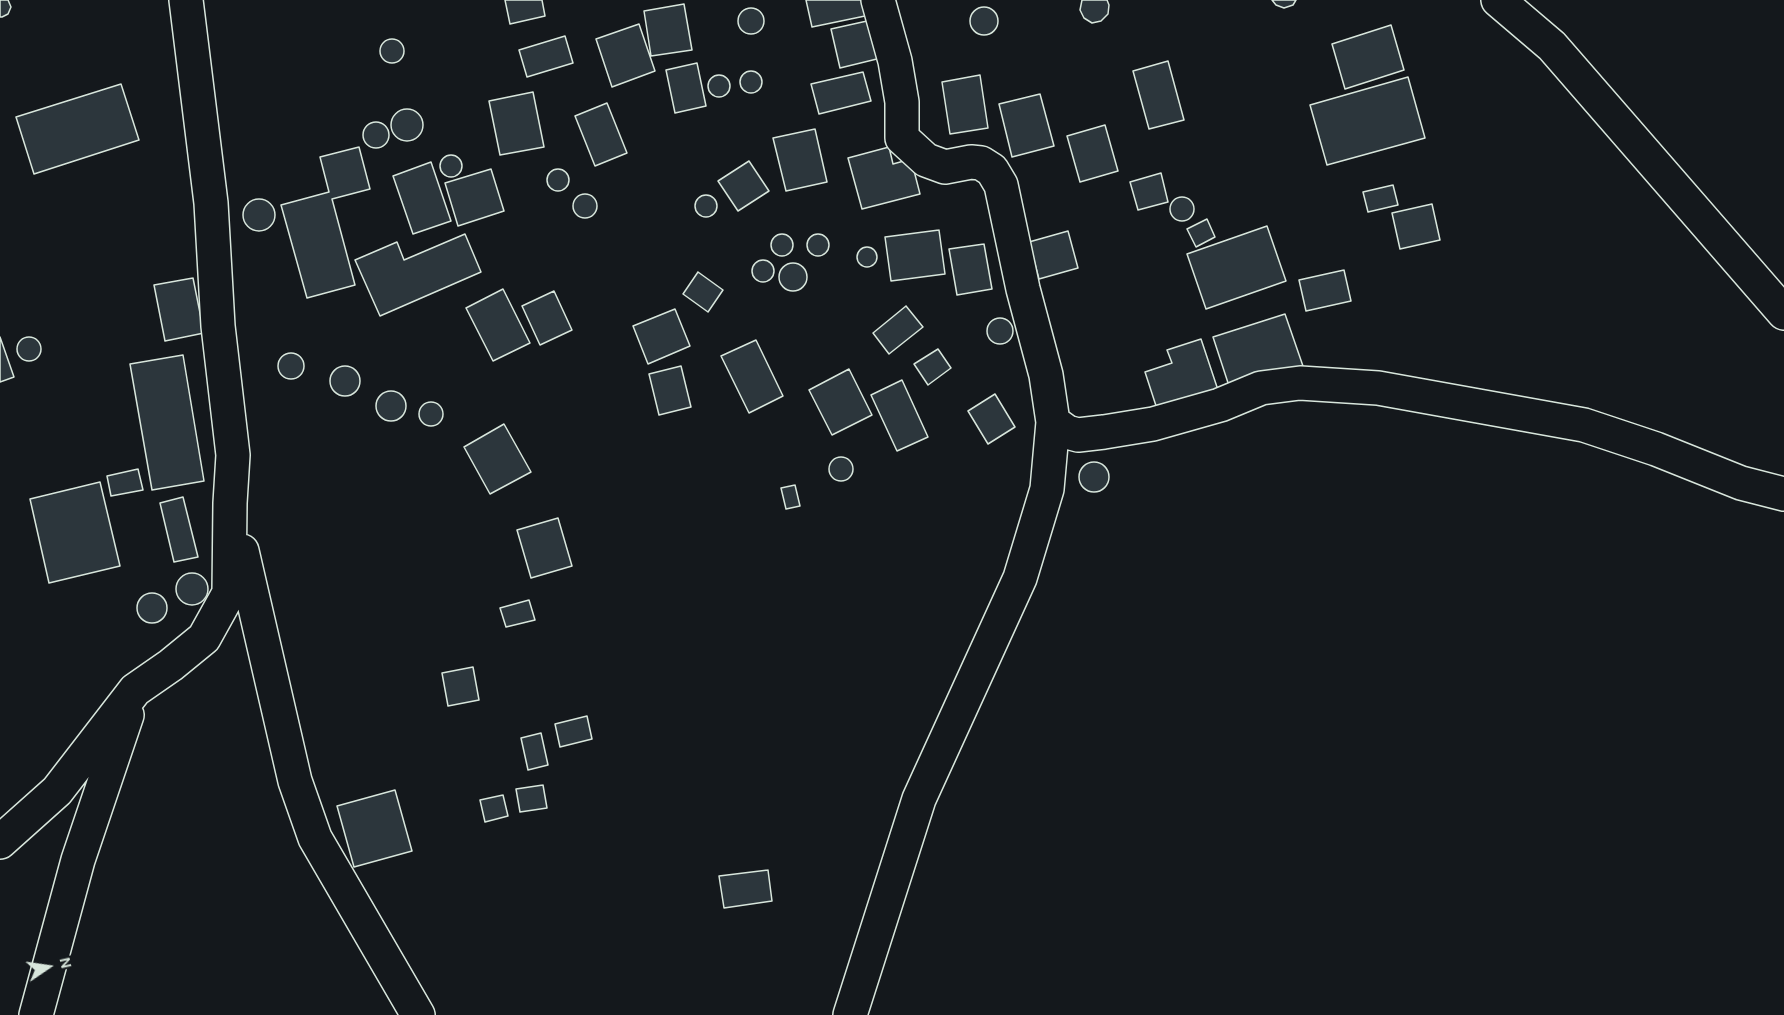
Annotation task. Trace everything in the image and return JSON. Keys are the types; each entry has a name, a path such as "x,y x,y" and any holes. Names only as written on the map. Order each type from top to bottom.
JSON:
{"street":[{"path":"0,842 57,791 135,690 204,638 229,593 230,503 234,455 218,326 211,203 186,0"},
{"path":"850,1015 919,799 1020,578 1047,489 1053,422 1046,375 1023,289 1001,185 992,170 981,163 971,162 945,167 926,160 902,138 902,102 895,61 878,0"},
{"path":"1498,0 1552,46 1784,313"},
{"path":"1053,422 1067,432 1078,435 1164,421 1220,405 1261,388 1300,383 1378,388 1584,425 1656,449 1740,483 1784,494"},
{"path":"230,503 295,781 315,838 418,1015"},
{"path":"36,1015 78,860 135,690"}],"building":[{"path":"0,0 8,0 11,7 8,14 2,17 0,17"},
{"path":"505,0 542,0 545,16 510,24"},
{"path":"806,0 862,0 865,16 812,27"},
{"path":"1082,0 1107,0 1108,14 1101,21 1092,23 1084,18 1080,10"},
{"path":"1272,0 1296,0 1293,5 1284,8 1276,5"},
{"path":"684,4 692,50 651,56 644,11"},
{"path":"984,7 994,11 998,21 994,31 984,35 974,31 970,21 974,11"},
{"path":"751,8 760,12 764,21 760,30 751,34 742,30 738,21 742,12"},
{"path":"876,19 885,57 840,68 831,29"},
{"path":"639,24 655,71 612,87 596,39"},
{"path":"1391,25 1404,70 1345,89 1332,44"},
{"path":"565,36 573,63 527,77 519,50"},
{"path":"392,39 401,42 404,51 401,60 392,63 383,60 380,51 383,42"},
{"path":"1168,61 1184,120 1149,129 1133,71"},
{"path":"697,63 706,106 675,113 666,70"},
{"path":"747,71 755,71 762,78 762,86 755,93 747,93 740,86 740,78"},
{"path":"863,72 871,101 819,114 811,84"},
{"path":"719,75 727,78 730,86 727,94 719,97 711,94 708,86 711,78"},
{"path":"980,75 988,128 950,134 942,82"},
{"path":"1408,77 1425,138 1327,165 1310,105"},
{"path":"121,84 139,140 34,174 16,117"},
{"path":"533,92 544,147 500,155 489,101"},
{"path":"1040,94 1054,146 1012,157 999,104"},
{"path":"607,103 627,153 595,166 575,116"},
{"path":"407,109 418,114 423,125 418,136 407,141 396,136 391,125 396,114"},
{"path":"376,122 385,126 389,135 385,144 376,148 367,144 363,135 367,126"},
{"path":"1105,125 1118,171 1080,182 1067,136"},
{"path":"815,129 827,182 786,191 773,138"},
{"path":"359,147 370,189 332,199 355,285 307,298 281,205 329,192 320,157"},
{"path":"889,147 893,164 911,159 920,194 862,209 848,158"},
{"path":"451,155 461,162 462,166 455,176 451,177 441,170 440,166 447,156"},
{"path":"749,161 769,191 738,211 718,181"},
{"path":"431,162 451,221 413,234 393,176"},
{"path":"491,169 504,211 458,226 445,183"},
{"path":"554,169 562,169 569,176 569,184 562,191 554,191 547,184 547,176"},
{"path":"1161,173 1168,202 1138,210 1130,182"},
{"path":"1393,185 1398,205 1368,212 1363,192"},
{"path":"585,194 594,197 597,206 594,215 585,218 576,215 573,206 576,197"},
{"path":"706,195 716,202 717,206 710,216 706,217 696,210 695,206 702,196"},
{"path":"1182,197 1190,201 1194,209 1190,217 1182,221 1174,217 1170,209 1174,201"},
{"path":"259,199 270,204 275,215 270,226 259,231 248,226 243,215 248,204"},
{"path":"1432,204 1440,240 1400,249 1392,213"},
{"path":"1207,219 1215,237 1196,247 1187,229"},
{"path":"1267,226 1286,281 1206,309 1187,254"},
{"path":"939,230 945,274 891,281 885,237"},
{"path":"1068,231 1078,268 1039,279 1029,242"},
{"path":"465,234 481,272 380,316 355,260 397,242 404,260"},
{"path":"778,234 786,234 793,241 793,249 786,256 778,256 771,249 771,241"},
{"path":"818,234 826,237 829,245 826,253 818,256 810,253 807,245 810,237"},
{"path":"984,244 992,289 957,295 949,249"},
{"path":"867,247 874,250 877,257 874,264 867,267 860,264 857,257 860,250"},
{"path":"763,260 771,263 774,271 771,279 763,282 755,279 752,271 755,263"},
{"path":"793,263 803,267 807,277 803,287 793,291 783,287 779,277 783,267"},
{"path":"1344,270 1351,301 1306,311 1299,280"},
{"path":"698,272 723,290 708,312 683,294"},
{"path":"193,278 204,333 165,341 154,285"},
{"path":"503,289 530,343 493,361 466,308"},
{"path":"554,291 572,330 540,345 522,306"},
{"path":"906,306 923,327 889,354 873,333"},
{"path":"675,309 690,346 648,364 633,326"},
{"path":"1285,314 1304,369 1231,392 1213,337"},
{"path":"1000,318 1010,321 1013,331 1010,341 1000,344 990,341 987,331 990,321"},
{"path":"0,337 14,377 0,382"},
{"path":"29,337 38,340 41,349 38,358 29,361 20,358 17,349 20,340"},
{"path":"1201,339 1220,396 1159,415 1145,372 1172,363 1167,350"},
{"path":"756,340 783,396 749,413 721,356"},
{"path":"938,349 951,368 928,385 914,364"},
{"path":"291,353 300,357 304,366 300,375 291,379 282,375 278,366 282,357"},
{"path":"183,355 204,481 152,490 130,364"},
{"path":"345,366 356,370 360,381 356,392 345,396 334,392 330,381 334,370"},
{"path":"681,366 691,407 659,415 649,374"},
{"path":"849,369 872,415 832,435 809,390"},
{"path":"902,380 928,437 897,451 871,395"},
{"path":"391,391 402,395 406,406 402,417 391,421 380,417 376,406 380,395"},
{"path":"995,394 1015,427 988,444 968,411"},
{"path":"431,402 440,405 443,414 440,423 431,426 422,423 419,414 422,405"},
{"path":"504,424 531,472 490,494 464,447"},
{"path":"841,457 849,461 853,469 849,477 841,481 833,477 829,469 833,461"},
{"path":"1094,462 1105,466 1109,477 1105,488 1094,492 1083,488 1079,477 1083,466"},
{"path":"138,469 143,490 111,496 107,476"},
{"path":"100,482 120,566 49,583 30,499"},
{"path":"795,485 800,506 786,509 781,488"},
{"path":"183,497 198,557 174,562 160,503"},
{"path":"558,518 572,566 531,578 517,530"},
{"path":"192,573 204,577 208,589 204,601 192,605 180,601 176,589 180,577"},
{"path":"152,593 163,597 167,608 163,619 152,623 141,619 137,608 141,597"},
{"path":"529,600 535,620 506,627 500,608"},
{"path":"473,667 479,700 448,706 442,673"},
{"path":"587,716 592,739 560,747 555,724"},
{"path":"541,733 548,765 528,770 521,738"},
{"path":"543,785 547,808 520,812 516,789"},
{"path":"395,790 412,851 354,867 337,806"},
{"path":"503,795 508,816 485,822 480,800"},
{"path":"768,870 772,901 724,908 719,876"}]}
